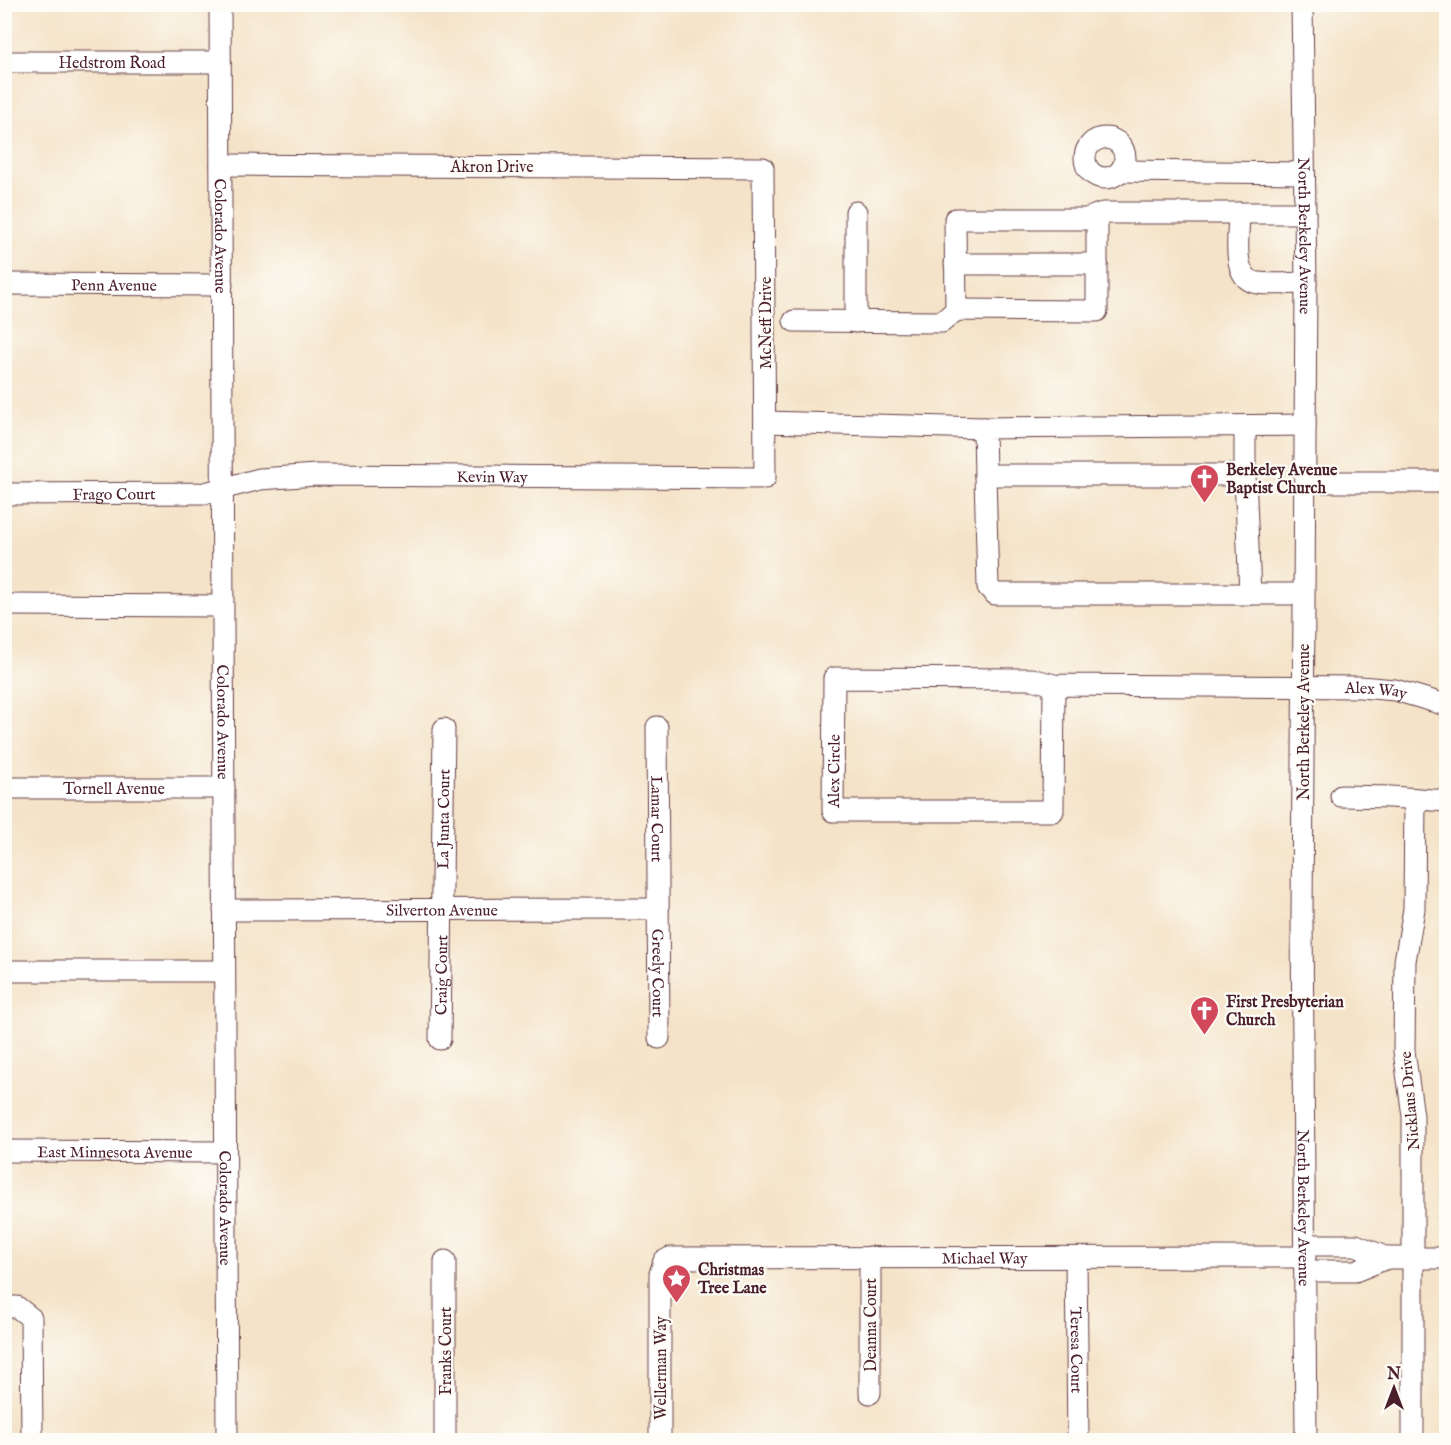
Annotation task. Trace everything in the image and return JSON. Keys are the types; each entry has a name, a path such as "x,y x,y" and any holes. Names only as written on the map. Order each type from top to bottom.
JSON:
{"street":[{"name":"Colorado Avenue","path":"220,4 227,1440"},
{"name":"North Berkeley Avenue","path":"1302,4 1306,283 1303,594 1306,1440"},
{"name":"Hedstrom Road","path":"4,62 220,62"},
{"name":"Akron Drive","path":"221,165 763,168"},
{"name":"McNeff Drive","path":"763,168 765,478"},
{"path":"1121,171 1304,173"},
{"path":"856,212 856,322"},
{"path":"956,310 955,219 1086,219 1103,213 1305,213"},
{"path":"1239,213 1238,267 1244,277 1255,283 1306,283"},
{"path":"795,321 942,322 956,310 1097,311 1097,215"},
{"path":"955,264 1097,264"},
{"name":"Penn Avenue","path":"4,284 222,285"},
{"path":"765,422 984,428 1305,425"},
{"path":"1245,426 1250,594"},
{"path":"984,428 988,587 994,594 1303,594"},
{"name":"Kevin Way","path":"222,489 260,479 316,475 765,478"},
{"path":"986,476 1245,475"},
{"path":"1305,482 1446,482"},
{"name":"Frago Court","path":"4,494 205,493 222,489"},
{"path":"4,605 222,606"},
{"name":"Alex Circle","path":"1054,684 1053,811 833,811 834,678 1032,679 1054,684 1303,687"},
{"name":"Alex Way","path":"1303,687 1379,688 1411,694 1446,705"},
{"name":"Lamar Court","path":"657,727 658,909"},
{"name":"La Junta Court","path":"442,909 444,729"},
{"name":"Tornell Avenue","path":"4,788 224,788"},
{"path":"1341,796 1446,801"},
{"name":"Nicklaus Drive","path":"1413,1440 1413,1116 1404,1051 1406,961 1414,909 1415,799"},
{"name":"Silverton Avenue","path":"224,909 658,909"},
{"name":"Craig Court","path":"440,1039 442,909"},
{"name":"Greely Court","path":"658,909 659,1038"},
{"path":"4,971 224,972"},
{"name":"East Minnesota Avenue","path":"4,1151 225,1152"},
{"name":"Michael Way","path":"664,1261 676,1256 1305,1258 1355,1271 1387,1258 1446,1258"},
{"name":"Deanna Court","path":"870,1257 870,1393"},
{"name":"Teresa Court","path":"1076,1258 1078,1440"},
{"name":"Wellerman Way","path":"660,1440 660,1274 664,1261"},
{"name":"Franks Court","path":"445,1262 445,1440"},
{"path":"4,1306 17,1307 31,1318 32,1440"}],"place":[{"name":"Berkeley Avenue Baptist Church","path":"1205,504"},
{"name":"First Presbyterian Church","path":"1205,1036"},
{"name":"Christmas Tree Lane","path":"677,1304"}]}
